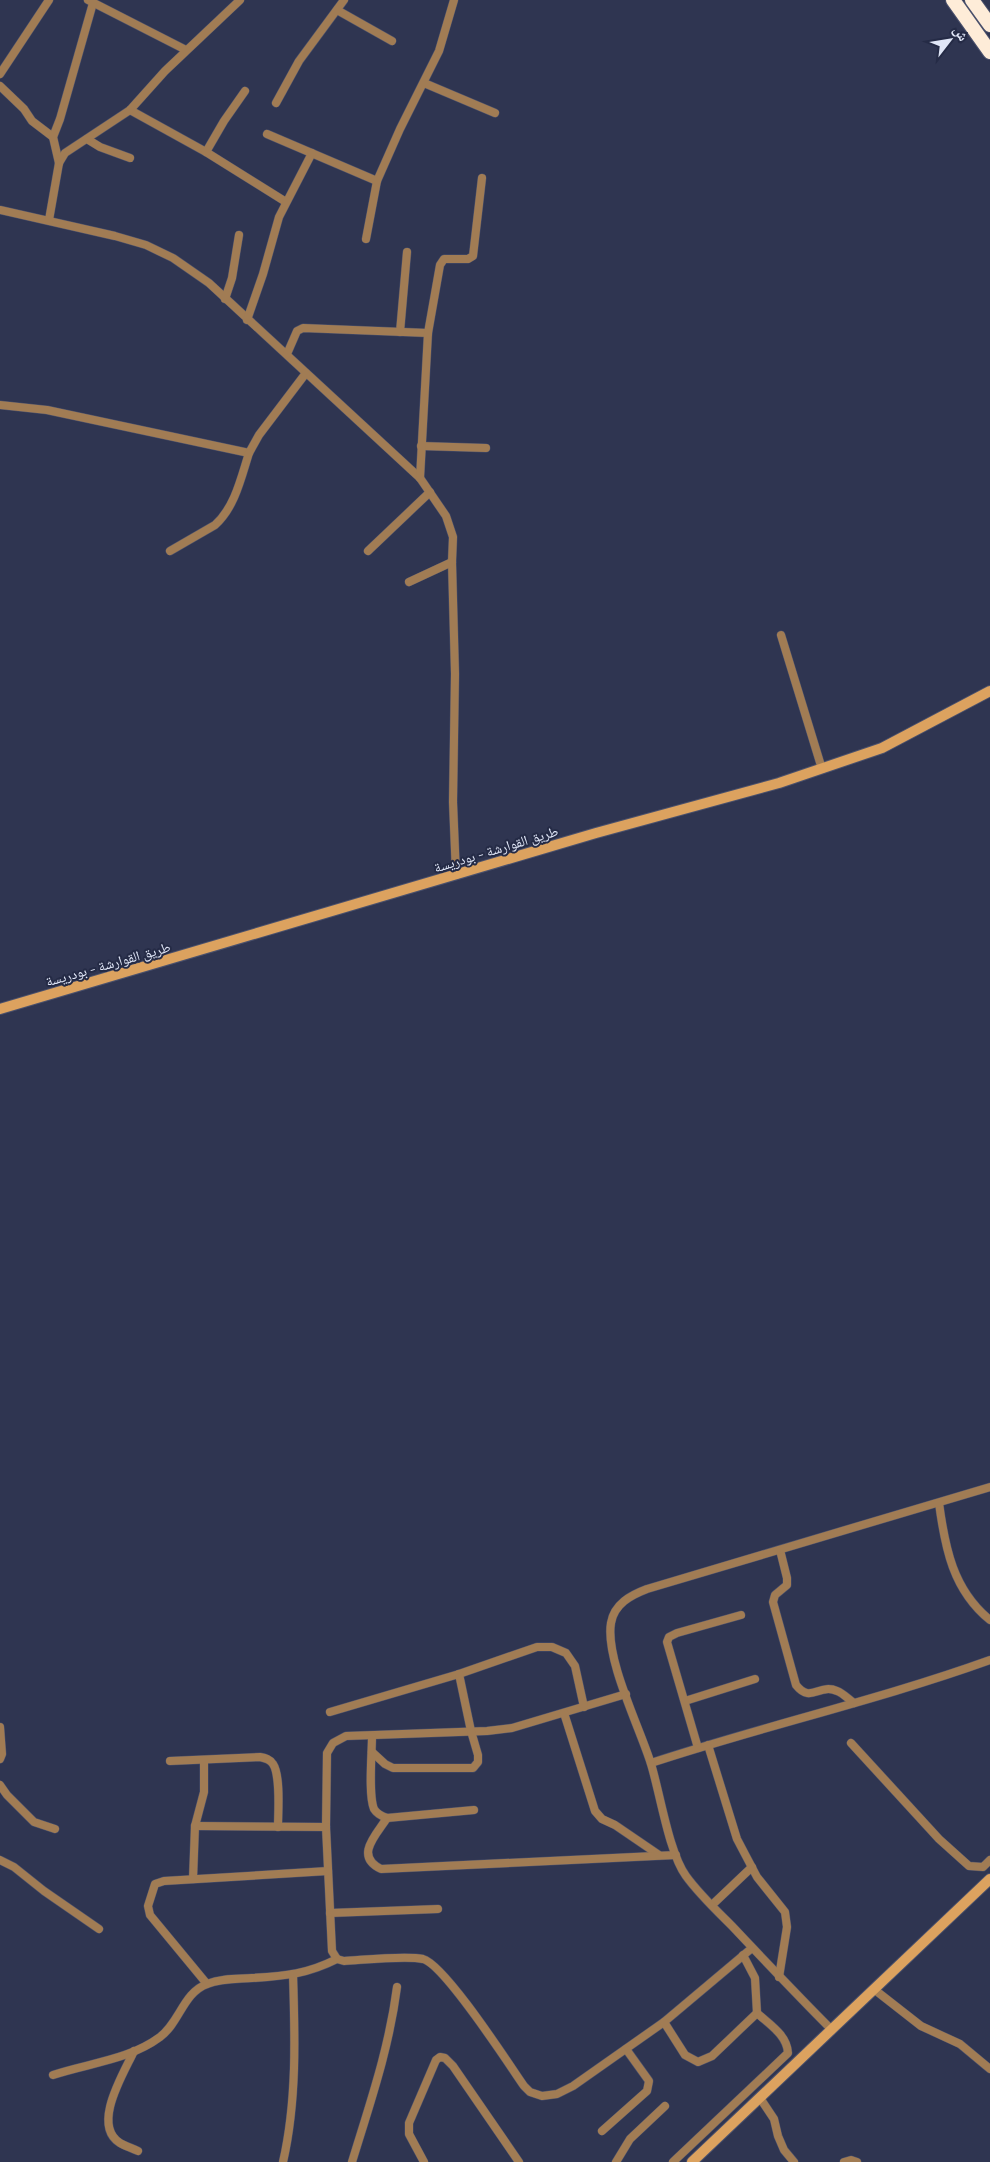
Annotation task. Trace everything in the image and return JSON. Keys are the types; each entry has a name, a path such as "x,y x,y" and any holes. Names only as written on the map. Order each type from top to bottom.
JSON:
{"highway":[{"path":"953,0 990,52"},
{"path":"972,0 990,25"}],"main road":[{"name":"طريق القوارشة - بودريسة","path":"0,1009 596,833 779,783 882,748 990,691"},
{"path":"692,2162 990,1879"}],"street":[{"path":"0,74 49,0"},
{"path":"58,163 68,150 88,139 130,110 186,50 240,0"},
{"path":"276,103 299,61 344,0"},
{"path":"49,220 58,163 53,137 60,120 90,1 186,50"},
{"path":"366,239 377,181 400,129 439,51 451,1"},
{"path":"337,10 392,41"},
{"path":"424,83 495,113"},
{"path":"0,86 24,109 32,121 53,137"},
{"path":"206,152 224,121 245,91"},
{"path":"130,110 206,152 286,202"},
{"path":"267,134 377,181"},
{"path":"88,139 100,147 130,158"},
{"path":"247,320 264,274 275,228 286,202 312,153"},
{"path":"420,478 428,333 440,262 444,258 468,259 473,256 482,178"},
{"path":"0,210 49,220 146,245 173,258 209,283 247,320 287,354 420,478 430,492 446,516 453,537 455,674 453,802 456,875"},
{"path":"225,299 232,278 239,235"},
{"path":"400,332 407,252"},
{"path":"287,354 297,331 303,328 428,333"},
{"path":"170,550 216,525 221,520 232,504 249,454 259,435 306,373"},
{"path":"0,406 48,410 249,454"},
{"path":"421,446 486,448"},
{"path":"368,552 430,492"},
{"path":"409,582 452,562"},
{"path":"781,635 822,769"},
{"path":"832,2030 779,1977 685,1875 676,1855 651,1763 626,1694 612,1645 610,1630 615,1610 621,1603 647,1588 990,1487"},
{"path":"939,1503 946,1545 961,1588 969,1600 990,1620"},
{"path":"780,1550 788,1578 787,1585 775,1595 772,1602 796,1685 801,1692 809,1694 826,1689 837,1691 854,1703"},
{"path":"698,1748 667,1642 669,1637 677,1633 741,1615"},
{"path":"330,1712 459,1674 537,1647 552,1647 566,1653 575,1666 584,1707"},
{"path":"651,1763 854,1703 990,1660"},
{"path":"372,1752 385,1764 393,1768 473,1768 478,1762 478,1755 459,1674"},
{"path":"685,1701 755,1679"},
{"path":"337,1959 332,1951 326,1827 327,1753 329,1748 338,1739 346,1736 487,1731 512,1728 626,1694"},
{"path":"564,1713 595,1811 602,1820 615,1825 660,1855"},
{"path":"0,1727 2,1754 0,1759"},
{"path":"372,1736 372,1796 374,1809 380,1816 386,1818 474,1810"},
{"path":"850,1743 939,1839 969,1866 982,1867 990,1860"},
{"path":"708,1745 737,1839 752,1867 785,1912 787,1927 779,1977"},
{"path":"170,1761 260,1757 267,1759 273,1764 276,1774 278,1827"},
{"path":"193,1879 195,1826 204,1792 204,1760"},
{"path":"0,1785 7,1795 34,1822 55,1829"},
{"path":"386,1818 368,1849 368,1858 372,1865 381,1869 676,1855"},
{"path":"195,1826 326,1827"},
{"path":"0,1860 14,1867 99,1929"},
{"path":"712,1906 752,1867"},
{"path":"207,1984 148,1910 155,1884 193,1879 328,1871"},
{"path":"330,1913 438,1909"},
{"path":"53,2075 97,2064 134,2051 165,2033 176,2020 186,2000 194,1991 207,1984 225,1980 310,1971 337,1959 344,1961 417,1958 432,1963 455,1989 524,2086 536,2095 548,2096 564,2091 664,2022 752,1948"},
{"path":"673,2162 788,2053 788,2046 784,2037 757,2013 755,1978 744,1955"},
{"path":"283,2162 289,2126 293,2081 295,2031 293,1974"},
{"path":"352,2162 390,2036 397,1987"},
{"path":"875,1990 921,2026 960,2044 990,2069"},
{"path":"664,2022 685,2055 698,2062 712,2056 757,2013"},
{"path":"602,2131 647,2091 649,2081 626,2049"},
{"path":"134,2051 115,2091 108,2114 108,2129 118,2143 138,2151"},
{"path":"424,2162 409,2134 409,2123 436,2060 440,2057 445,2058 453,2066 519,2162"},
{"path":"760,2098 774,2119 784,2150 794,2162"},
{"path":"616,2162 630,2139 665,2106"},
{"path":"693,2144 701,2153"},
{"path":"844,2162 851,2160 857,2162"}]}
